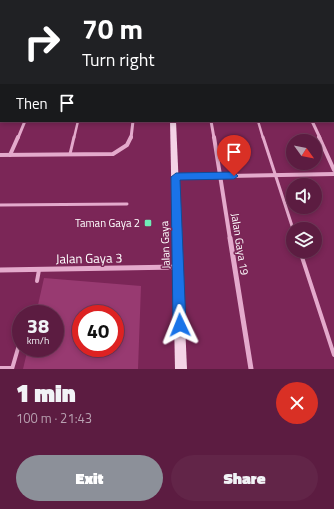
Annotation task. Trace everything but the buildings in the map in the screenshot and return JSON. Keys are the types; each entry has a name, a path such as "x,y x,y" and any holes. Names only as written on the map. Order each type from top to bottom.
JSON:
{"street":[{"path":"10,155 25,122"},
{"path":"0,155 114,154 125,148 131,140 133,122"},
{"name":"Jalan Gaya","path":"173,122 181,369"},
{"name":"Jalan Gaya 19","path":"211,122 250,369"},
{"path":"312,122 334,170"},
{"path":"176,177 334,174"},
{"name":"Jalan Gaya 3","path":"0,270 178,267"}],"lane":[{"path":"70,154 78,122"},
{"path":"258,122 291,222"},
{"path":"0,205 127,204"},
{"path":"302,258 334,355"},
{"path":"37,281 39,270"},
{"path":"0,368 12,369 15,357"}],"shaded area":[{"path":"44,278 141,286 138,369 23,369 26,357 64,357 64,305 38,305"}],"place":[{"name":"Taman Gaya 2","path":"148,223"}],"route":[{"path":"180,325 176,177 234,176"}]}
